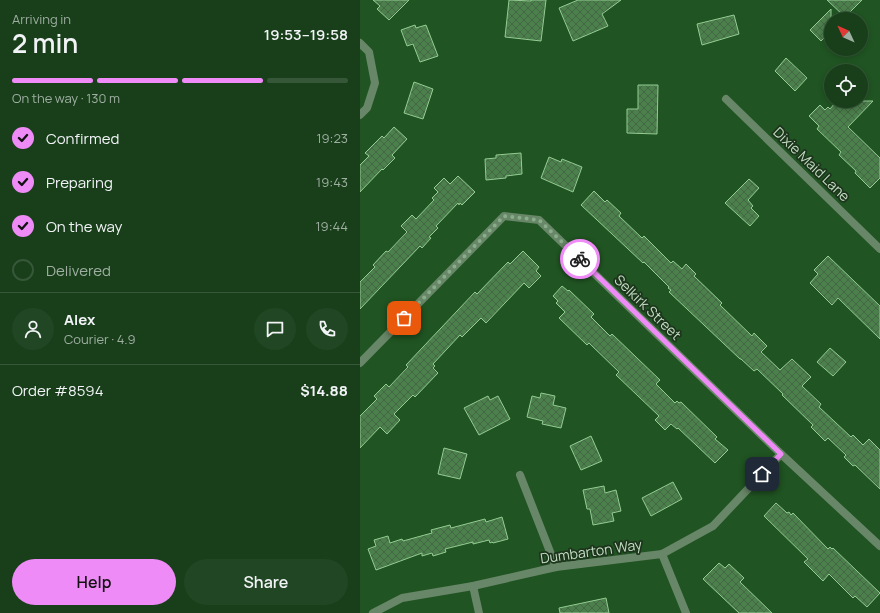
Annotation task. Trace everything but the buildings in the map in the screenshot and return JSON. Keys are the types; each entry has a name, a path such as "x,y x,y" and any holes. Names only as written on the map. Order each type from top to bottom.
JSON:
{"street":[{"path":"360,43 370,52 375,83 367,108 360,114"},
{"name":"Dixie Maid Lane","path":"726,99 880,249"},
{"name":"Selkirk Street","path":"360,363 504,216 539,220 781,454 880,546"},
{"name":"Dumbarton Way","path":"373,613 402,598 473,586 556,567 662,554 713,526 781,454"},
{"path":"520,475 556,567"},
{"path":"662,554 686,613"},
{"path":"473,586 479,613"}],"way so far":[{"path":"404,318 504,216 539,220 580,259"}],"route":[{"path":"580,259 781,454 762,474"}]}
